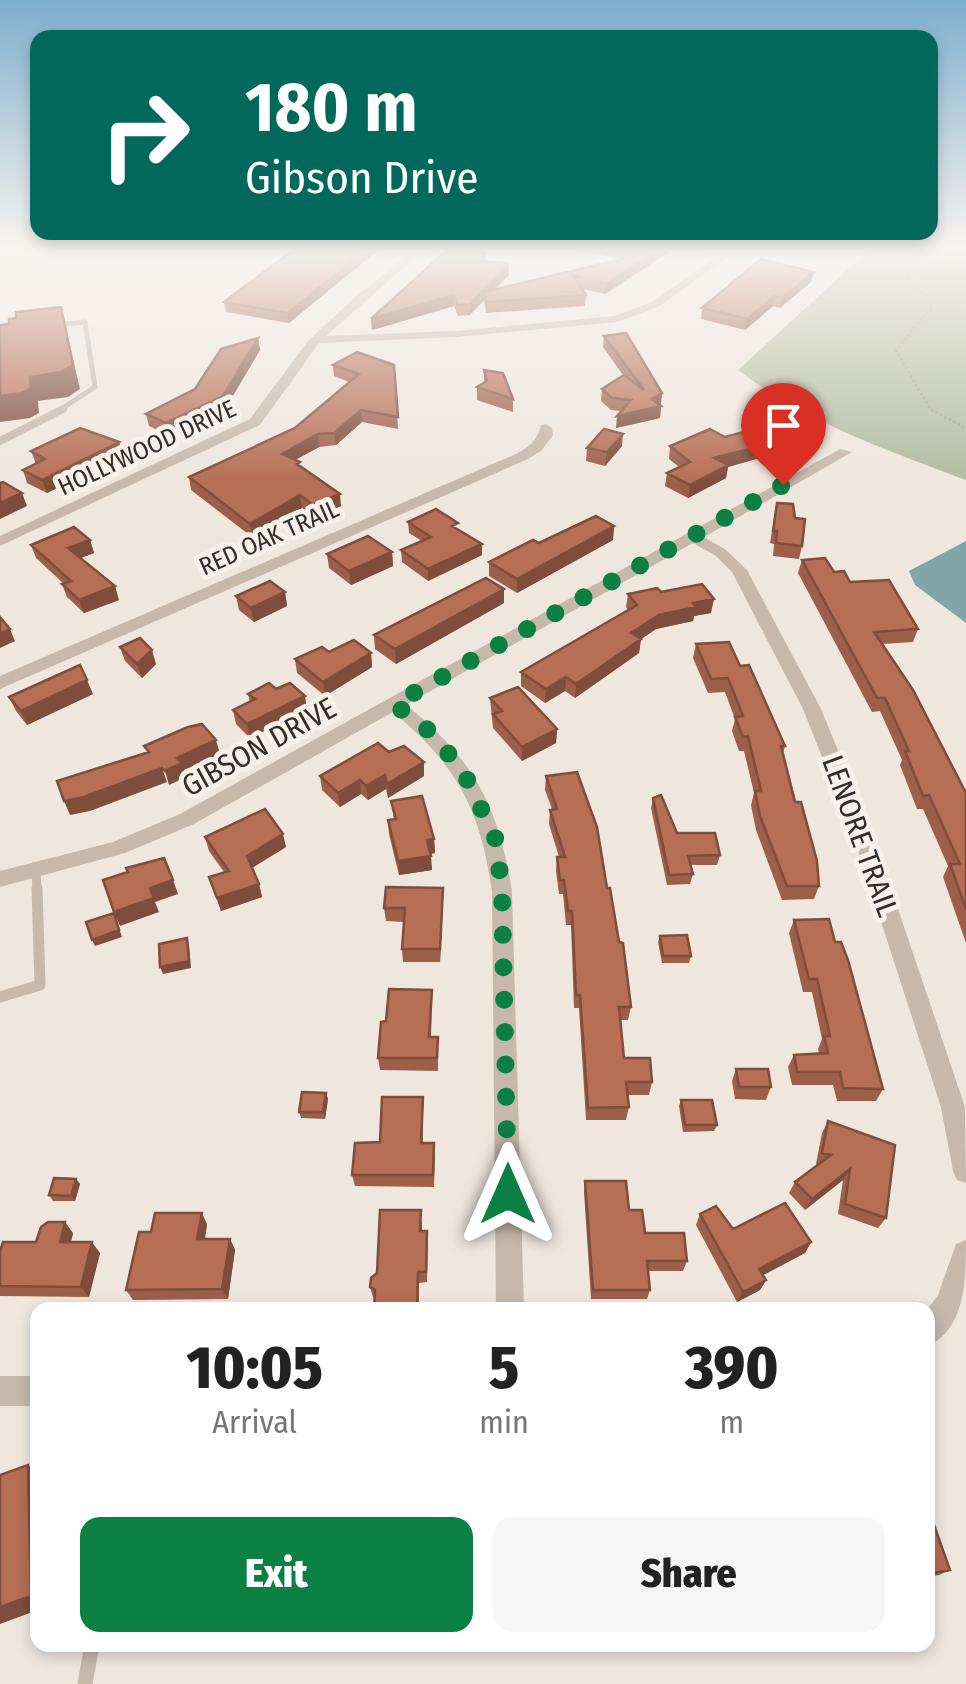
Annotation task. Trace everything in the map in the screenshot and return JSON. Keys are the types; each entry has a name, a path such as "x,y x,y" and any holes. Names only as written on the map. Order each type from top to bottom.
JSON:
{"street":[{"name":"HOLLYWOOD DRIVE","path":"0,542 254,422 273,404 290,372 333,327"},
{"path":"318,340 535,327"},
{"name":"RED OAK TRAIL","path":"0,683 522,456 541,443 547,435 546,428"},
{"name":"GIBSON DRIVE","path":"0,879 118,848 187,819 845,452"},
{"name":"LENORE TRAIL","path":"691,536 721,553 739,570 834,760 953,1107 966,1171"},
{"path":"394,704 432,733 454,760 480,798 496,840 502,892 510,1302"},
{"path":"935,1322 949,1303 966,1254"},
{"path":"0,1391 30,1391"}],"lane":[{"path":"0,441 76,402 94,387 86,327"},
{"path":"0,997 40,985 36,870"},
{"path":"84,1684 91,1652"}],"path":[{"path":"917,327 896,350 930,409 966,428"}],"green space":[{"path":"785,327 966,327 966,480 819,420 738,370"}],"water":[{"path":"966,541 966,623 915,585 909,571"}],"building":[{"path":"0,327 65,327 73,365 61,372 30,377 31,388 22,393 0,396"},
{"path":"626,333 662,393 652,399 661,406 617,416 631,400 612,398 602,389 624,375 644,390 604,336"},
{"path":"258,338 223,396 166,423 146,414 195,389 221,349"},
{"path":"357,352 394,365 398,417 361,410 334,433 318,434 282,454 300,462 297,464 340,494 313,505 300,495 250,524 189,477 295,428 359,374 333,365"},
{"path":"484,370 503,373 513,399 477,387 487,381"},
{"path":"80,428 119,442 42,480 23,470 45,459 31,451"},
{"path":"604,429 623,434 607,452 587,448"},
{"path":"710,429 725,437 747,431 765,445 714,458 728,465 690,485 667,473 690,462 670,446"},
{"path":"3,482 22,493 0,503"},
{"path":"777,503 793,504 795,518 805,519 802,546 776,543 777,531 773,531"},
{"path":"436,509 458,523 452,526 482,544 428,569 401,550 431,537 408,522"},
{"path":"596,516 614,526 517,579 489,562 533,540 539,543"},
{"path":"74,527 90,540 68,548 115,586 79,600 62,584 71,581 31,545"},
{"path":"368,536 392,552 349,571 327,554"},
{"path":"825,558 834,572 844,571 850,582 889,580 918,629 874,632 913,690 966,793 966,909 950,864 960,864 929,795 923,796 905,751 909,751 885,698 877,698 802,560"},
{"path":"486,578 504,589 395,649 374,635"},
{"path":"270,581 285,592 251,608 236,596"},
{"path":"702,584 714,599 659,615 631,633 641,639 576,684 566,677 546,689 521,672 637,605 628,594"},
{"path":"0,617 10,629 0,634"},
{"path":"140,638 152,650 137,664 120,647"},
{"path":"354,640 371,653 323,682 295,659 322,647 329,652"},
{"path":"729,642 740,666 749,665 785,746 781,746 795,802 801,802 817,861 819,886 787,886 760,816 755,791 761,791 748,736 743,737 735,717 743,716 728,678 711,679 696,644"},
{"path":"80,665 87,680 21,711 9,697"},
{"path":"269,683 276,689 290,683 305,696 247,724 233,710 255,699 248,694"},
{"path":"518,687 557,729 522,747 493,714 502,711 490,698"},
{"path":"202,724 216,740 177,758 182,763 64,801 57,781 149,752 144,746"},
{"path":"378,743 389,752 404,746 424,762 387,784 385,775 366,786 360,780 338,793 320,776"},
{"path":"577,772 597,827 619,942 623,943 631,1007 619,1007 624,1058 650,1058 652,1082 626,1082 629,1107 588,1108 572,911 568,911 564,880 560,880 557,857 565,857 550,810 557,809 546,776"},
{"path":"661,795 677,833 715,833 720,855 688,856 693,874 669,875 653,798"},
{"path":"422,796 434,839 427,840 431,856 398,861 388,820 396,819 391,801"},
{"path":"265,809 283,834 247,856 259,884 217,898 209,877 229,871 205,837"},
{"path":"164,858 173,880 150,888 154,898 114,912 103,880 128,872 126,868"},
{"path":"386,887 443,888 440,949 402,949 405,908 384,908"},
{"path":"114,913 119,930 92,940 86,922"},
{"path":"829,919 835,942 841,942 848,960 883,1089 843,1088 840,1072 797,1072 794,1055 828,1053 824,1036 830,1036 817,979 809,979 794,920"},
{"path":"687,935 691,956 663,956 660,936"},
{"path":"187,938 189,961 160,967 159,944"},
{"path":"389,989 432,990 429,1037 438,1037 437,1058 378,1058"},
{"path":"736,1069 768,1069 771,1087 739,1087"},
{"path":"302,1092 326,1093 323,1112 299,1112"},
{"path":"382,1097 423,1097 421,1143 434,1143 433,1175 352,1175 355,1143 380,1142"},
{"path":"681,1100 712,1100 717,1125 685,1125"},
{"path":"828,1121 895,1145 886,1218 845,1204 850,1169 812,1199 795,1182 831,1155 822,1153"},
{"path":"54,1178 76,1179 71,1196 49,1195"},
{"path":"585,1181 626,1181 629,1210 642,1210 645,1233 684,1233 687,1261 647,1261 650,1290 593,1290"},
{"path":"785,1203 811,1242 759,1269 766,1280 743,1292 700,1214 716,1206 733,1229"},
{"path":"380,1210 421,1210 420,1231 427,1231 426,1272 418,1272 417,1302 374,1302 375,1290 370,1287 371,1278 377,1273"},
{"path":"155,1213 202,1213 197,1239 230,1239 222,1289 126,1290 139,1232 151,1232"},
{"path":"48,1222 65,1222 60,1242 92,1242 81,1287 0,1286 3,1242 36,1242 41,1227"},
{"path":"28,1465 30,1596 0,1607 0,1475"},
{"path":"935,1528 950,1570 935,1573"}],"route":[{"path":"508,1194 507,1038 502,892 496,840 480,798 445,747 394,704 783,485"}]}
